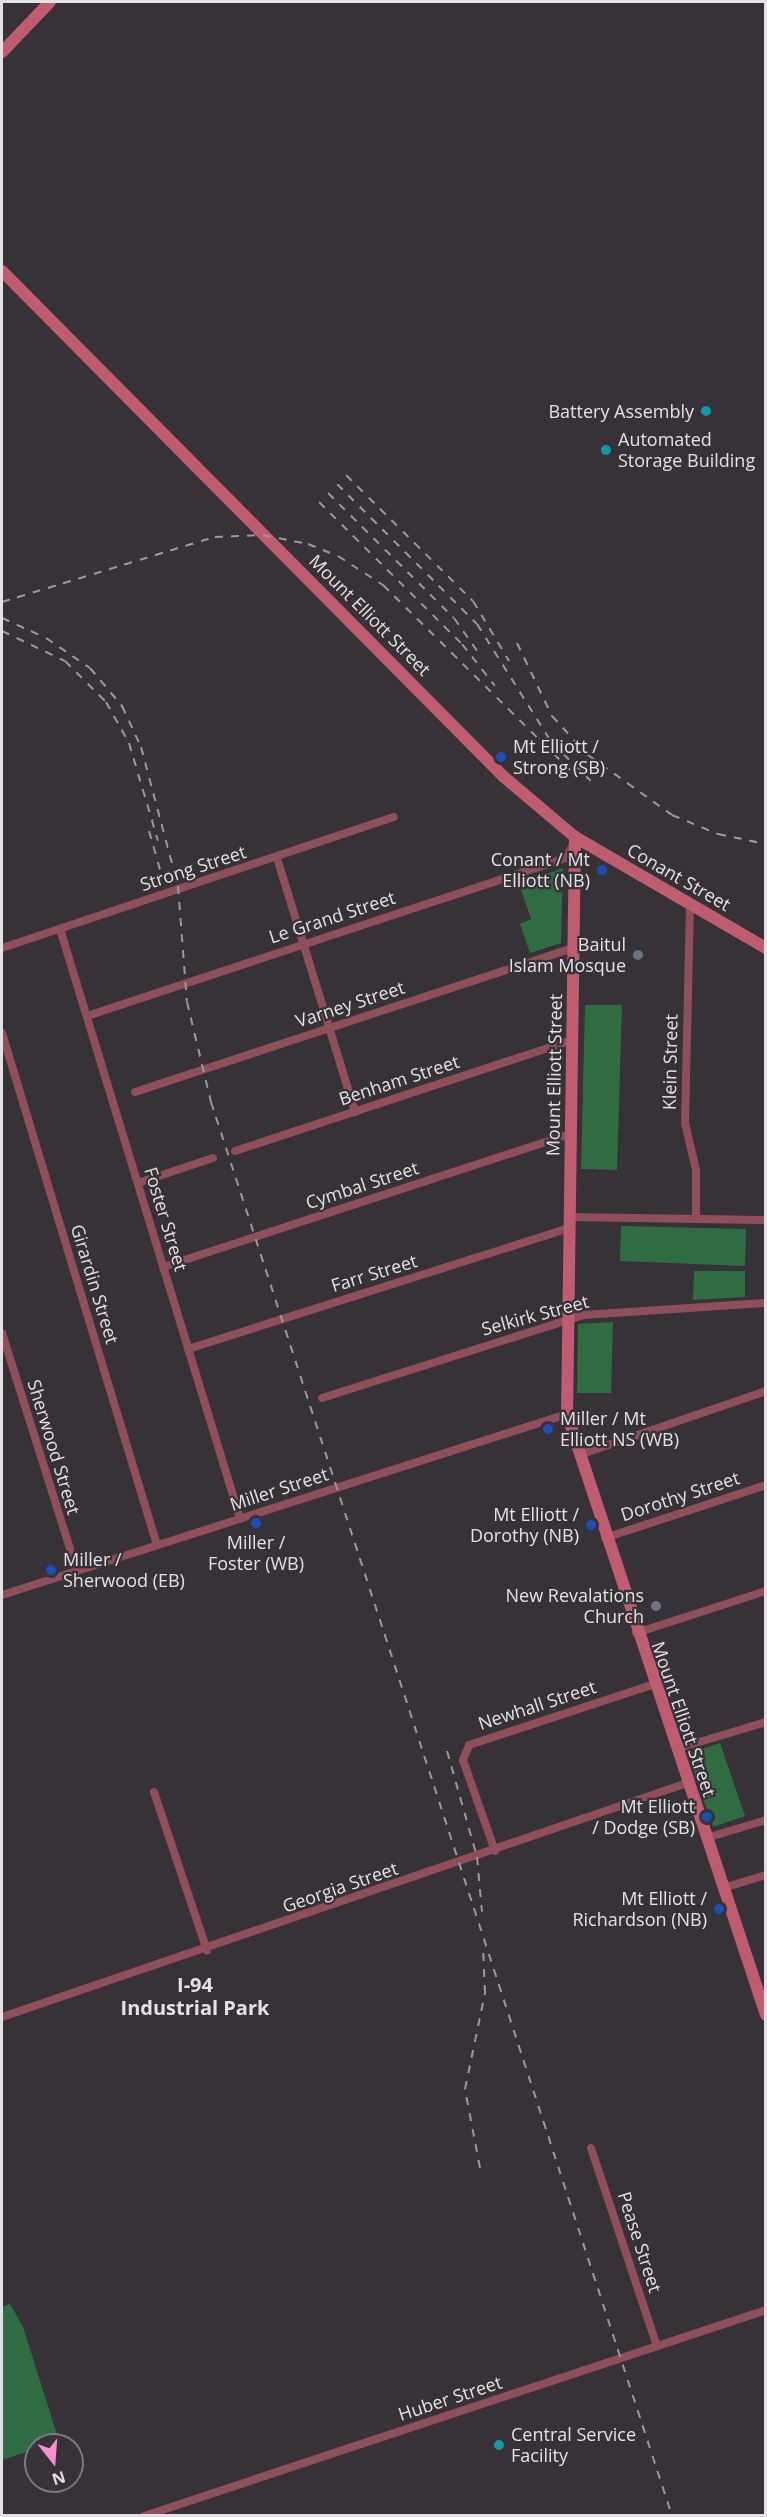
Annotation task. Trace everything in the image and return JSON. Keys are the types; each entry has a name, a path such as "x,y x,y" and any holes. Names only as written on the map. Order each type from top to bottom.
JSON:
{"main road":[{"path":"2,51 50,2"},
{"name":"Mount Elliott Street","path":"2,271 504,777 575,837 567,1414 636,1633 764,2007"},
{"name":"Conant Street","path":"575,837 765,948"}],"street":[{"name":"Strong Street","path":"2,948 394,818"},
{"name":"Le Grand Street","path":"87,1016 566,858 575,837"},
{"path":"277,858 355,1112"},
{"name":"Klein Street","path":"690,904 685,1123 696,1170 696,1219"},
{"name":"Foster Street","path":"60,929 240,1518"},
{"name":"Varney Street","path":"135,1092 575,947"},
{"name":"Girardin Street","path":"2,1033 157,1545"},
{"name":"Benham Street","path":"235,1151 573,1040"},
{"name":"Cymbal Street","path":"163,1267 571,1134"},
{"path":"138,1183 213,1158"},
{"name":"Farr Street","path":"188,1349 569,1222 765,1220"},
{"name":"Selkirk Street","path":"322,1398 567,1319 765,1303"},
{"name":"Sherwood Street","path":"2,1333 77,1571"},
{"path":"579,1455 765,1391"},
{"name":"Miller Street","path":"2,1595 567,1414"},
{"name":"Dorothy Street","path":"605,1538 765,1485"},
{"path":"636,1633 765,1591"},
{"name":"Newhall Street","path":"495,1851 463,1760 469,1745 654,1684"},
{"path":"676,1749 765,1722"},
{"name":"Georgia Street","path":"2,2017 207,1950 687,1783"},
{"path":"154,1792 207,1950"},
{"path":"706,1838 765,1820"},
{"path":"723,1888 765,1875"},
{"name":"Pease Street","path":"591,2148 657,2346"},
{"name":"Huber Street","path":"144,2516 765,2310"}],"green space":[{"path":"563,868 561,943 530,953 520,924 531,919 519,884"},
{"path":"585,1005 622,1005 617,1170 581,1169"},
{"path":"621,1226 746,1229 745,1266 620,1261"},
{"path":"694,1271 745,1271 745,1297 693,1300"},
{"path":"613,1322 611,1393 577,1393 578,1324"},
{"path":"720,1743 745,1816 713,1827 688,1754"},
{"path":"10,2304 23,2327 56,2433 24,2433 24,2453 2,2460 2,2307"}],"railway":[{"path":"346,475 473,601 509,661"},
{"path":"337,484 477,624 552,743 591,781"},
{"path":"328,493 454,618 480,655"},
{"path":"319,502 462,644 495,686"},
{"path":"2,602 215,537 263,535 308,544 338,556 383,585 570,770"},
{"path":"2,618 46,638 90,668 122,706 141,747 178,886 187,1002 211,1102 672,2516"},
{"path":"2,631 65,661 106,702 129,743 158,841"},
{"path":"517,643 552,716 588,755 672,815 718,834 766,844"},
{"path":"149,831 160,869"},
{"path":"447,1751 477,1857 482,1912"},
{"path":"480,2168 465,2089 485,1993 483,1947"}],"place":[{"name":"Battery Assembly","path":"706,411"},
{"name":"Automated Storage Building","path":"606,450"},
{"name":"Mt Elliott / Strong (SB)","path":"501,757"},
{"name":"Conant / Mt Elliott (NB)","path":"602,870"},
{"name":"Baitul Islam Mosque","path":"638,955"},
{"name":"Miller / Mt Elliott NS (WB)","path":"548,1429"},
{"name":"Miller / Foster (WB)","path":"256,1523"},
{"name":"Mt Elliott / Dorothy (NB)","path":"591,1525"},
{"name":"Miller / Sherwood (EB)","path":"51,1570"},
{"name":"New Revalations Church","path":"656,1606"},
{"name":"Mt Elliott / Dodge (SB)","path":"707,1817"},
{"name":"Mt Elliott / Richardson (NB)","path":"719,1909"},
{"name":"Central Service Facility","path":"499,2445"}],"district":[{"name":"I-94 Industrial Park","path":"195,1996"}]}
